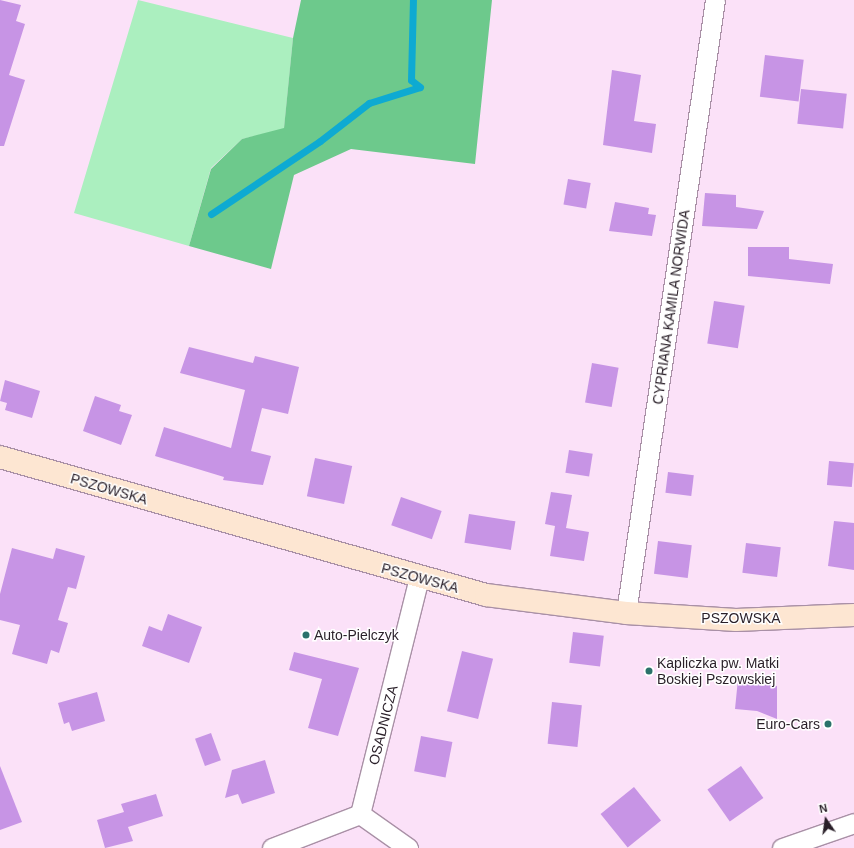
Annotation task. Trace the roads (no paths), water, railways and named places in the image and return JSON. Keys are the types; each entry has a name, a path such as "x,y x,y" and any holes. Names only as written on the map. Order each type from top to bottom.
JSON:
{"main road":[{"name":"PSZOWSKA","path":"0,457 419,578 486,595 626,613 736,620 854,615"}],"street":[{"name":"CYPRIANA KAMILA NORWIDA","path":"626,613 715,0"},
{"name":"OSADNICZA","path":"360,814 419,578"},
{"path":"272,848 360,814 408,848"},
{"path":"782,848 854,824"}],"waterway":[{"path":"211,214 320,141 369,103 420,87 411,80 413,0"}],"place":[{"name":"Auto-Pielczyk","path":"306,635"},
{"name":"Kapliczka pw. Matki Boskiej Pszowskiej","path":"649,671"},
{"name":"Euro-Cars","path":"828,724"}]}
